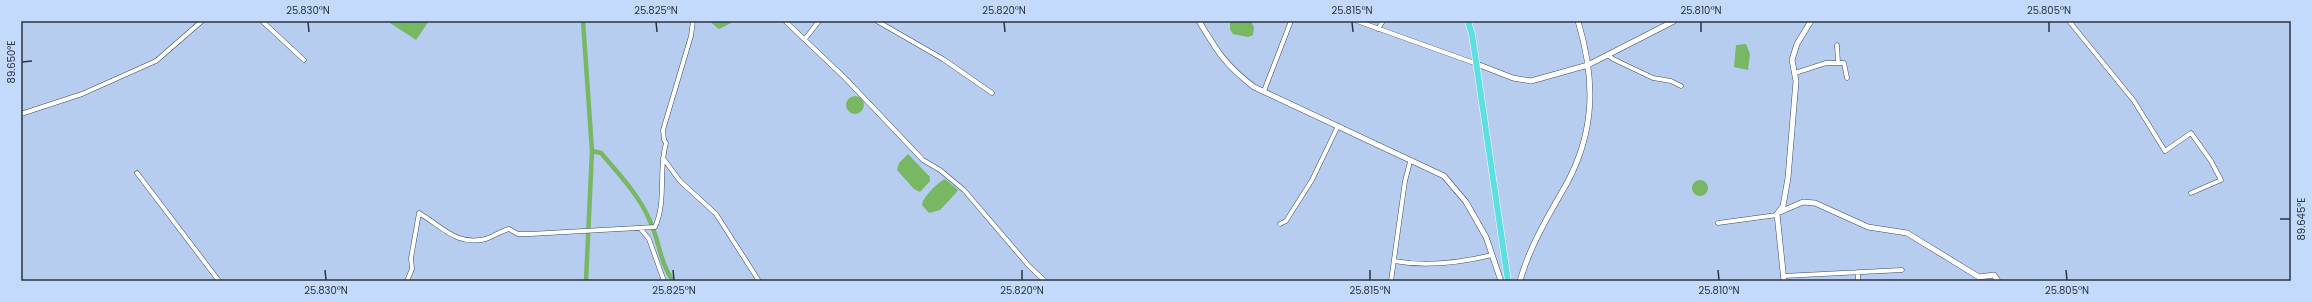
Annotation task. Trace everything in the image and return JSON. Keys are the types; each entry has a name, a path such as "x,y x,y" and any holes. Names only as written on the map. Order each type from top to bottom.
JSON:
{"highway":[{"path":"1468,21 1477,64 1508,281"}],"street":[{"path":"21,114 82,94 156,61 202,21"},
{"path":"262,21 304,60"},
{"path":"407,281 412,269 411,258 419,213 462,240 487,238 509,229 518,234 530,234 656,227 661,208 663,157 666,143 663,132 666,115 679,79 683,57 691,36 693,21"},
{"path":"785,21 898,132 923,160 940,170 964,190 1029,266 1045,281"},
{"path":"805,39 819,21"},
{"path":"877,21 943,59 992,93"},
{"path":"1199,21 1217,51 1232,70 1254,87 1338,126 1410,162 1444,176 1466,202 1486,237 1500,281"},
{"path":"1264,91 1291,21"},
{"path":"1359,21 1513,78 1531,81 1588,66 1608,54 1674,21"},
{"path":"1378,29 1383,21"},
{"path":"1520,281 1528,255 1579,156 1586,133 1591,104 1587,50 1578,21"},
{"path":"1811,21 1797,44 1792,60 1796,81 1788,178 1783,206 1777,214 1783,278 1902,270"},
{"path":"2069,21 2134,101 2164,151 2191,133 2211,161 2221,180 2190,193"},
{"path":"1837,45 1838,62"},
{"path":"1608,54 1613,59 1653,78 1681,86"},
{"path":"1795,73 1826,63 1838,62 1844,63 1846,66 1847,78"},
{"path":"1280,224 1286,221 1312,180 1338,126"},
{"path":"663,157 680,181 716,214 759,281"},
{"path":"1391,281 1405,181 1410,162"},
{"path":"137,173 219,281"},
{"path":"1718,223 1777,214 1803,202 1815,203 1868,227 1907,233 1979,277 1994,275 1998,281"},
{"path":"640,228 649,239 664,281"},
{"path":"1394,261 1408,264 1448,264 1492,255"},
{"path":"1858,272 1858,281"}],"shaded area":[{"path":"387,21 429,21 416,40"},
{"path":"709,21 731,21 731,23 719,29"},
{"path":"1230,21 1251,21 1254,27 1253,35 1248,37 1233,34 1230,29"},
{"path":"1746,44 1750,54 1748,70 1734,67 1736,45"},
{"path":"855,96 862,98 864,105 862,112 855,114 848,112 846,105 848,98"},
{"path":"908,154 930,177 930,181 920,192 914,189 897,170 899,163"},
{"path":"945,179 958,190 940,210 929,213 922,205 923,202 931,190"},
{"path":"1700,180 1706,182 1708,188 1706,194 1700,196 1694,194 1692,188 1694,182"}],"waterway":[{"path":"583,21 592,151 586,281"},
{"path":"592,151 601,153 640,202 656,236 665,267 673,281"}]}
